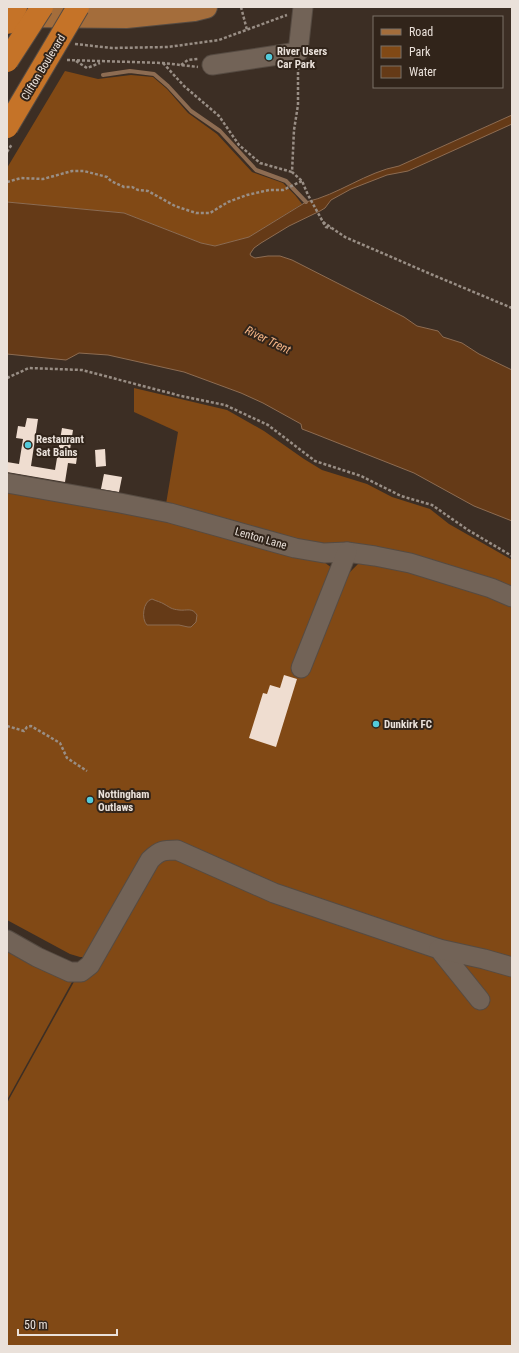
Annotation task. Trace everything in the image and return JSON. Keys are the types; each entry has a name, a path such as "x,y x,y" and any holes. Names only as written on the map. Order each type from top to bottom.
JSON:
{"highway":[{"path":"7,22 16,7"},
{"path":"7,61 42,7"},
{"name":"Clifton Boulevard","path":"7,127 78,7"}],"main road":[{"path":"7,16 126,17 194,10 206,7"}],"street":[{"path":"212,65 298,52 303,7"},
{"name":"Lenton Lane","path":"7,483 120,503 170,514 295,548 324,553 347,552 410,563 491,588 512,597"},
{"path":"302,668 347,552"},
{"path":"7,940 36,957 70,972 81,972 90,965 150,860 156,853 164,850 178,850 274,893 439,948 484,958 512,967"},
{"path":"7,926 69,960 90,965"},
{"path":"439,948 480,1000"}],"path":[{"path":"242,7 247,30"},
{"path":"74,44 112,48 168,47 219,40 274,20"},
{"path":"292,172 294,130 298,105 298,52"},
{"path":"64,60 163,63 198,67 212,65"},
{"path":"76,60 87,68 102,62"},
{"path":"163,63 184,86 218,116 239,145 260,163 292,172 302,182 322,221 345,237 433,276 512,308"},
{"path":"7,182 21,178 43,179 72,171 84,171 107,177 111,181 124,187 132,187 138,190 148,191 175,206 196,213 210,213 228,202 247,195 269,190 283,190 302,182"},
{"path":"7,378 28,368 82,370 181,396 225,404 268,425 315,461 361,476 401,496 432,505 468,530 512,556"},
{"path":"7,726 24,731 30,726 60,743 67,758 88,771"}],"green space":[{"path":"65,71 98,79 131,75 153,77 167,89 188,113 217,134 252,172 283,183 302,204 249,237 215,246 201,243 124,213 7,202 7,168"},
{"path":"134,388 227,410 264,431 322,470 367,484 392,497 430,509 449,524 512,560 512,592 165,510 178,432 134,412"},
{"path":"7,491 72,501 158,520 324,562 332,568 349,573 361,561 386,564 512,604 512,1346 7,1346 7,1103 75,980 86,957 70,954 7,920"},
{"path":"7,947 72,982 7,1100"}],"water":[{"name":"River Trent","path":"512,115 512,124 408,171 387,175 351,189 331,200 325,208 320,211 289,226 261,243 254,248 250,254 255,258 280,256 292,260 404,317 417,326 438,331 443,337 462,343 479,354 512,370 512,521 474,506 414,473 302,429 301,424 263,403 241,393 184,372 108,355 79,353 66,360 7,354 7,202 124,213 201,243 215,246 249,237 306,202 318,199 375,173 399,166"},
{"path":"152,599 173,609 193,611 197,615 196,622 191,627 179,625 147,625 144,619 144,610 149,600"}],"building":[{"name":"Restaurant Sat Bains","path":"27,418 38,419 31,466 55,470 62,428 73,430 70,450 78,450 76,464 68,463 65,482 7,472 7,462 19,464 23,439 16,438 18,426 25,427"},
{"path":"105,449 106,466 96,467 95,450"},
{"path":"104,474 122,477 119,492 101,489"},
{"path":"284,675 297,679 276,747 249,738 263,693 267,694 270,685 280,688"}],"waterway":[{"path":"103,75 130,71 154,74 168,86 191,111 220,131 256,170 286,181 306,202"}],"place":[{"name":"River Users Car Park","path":"269,57"},
{"name":"Restaurant Sat Bains","path":"28,445"},
{"name":"Dunkirk FC","path":"376,724"},
{"name":"Nottingham Outlaws","path":"90,800"}]}
